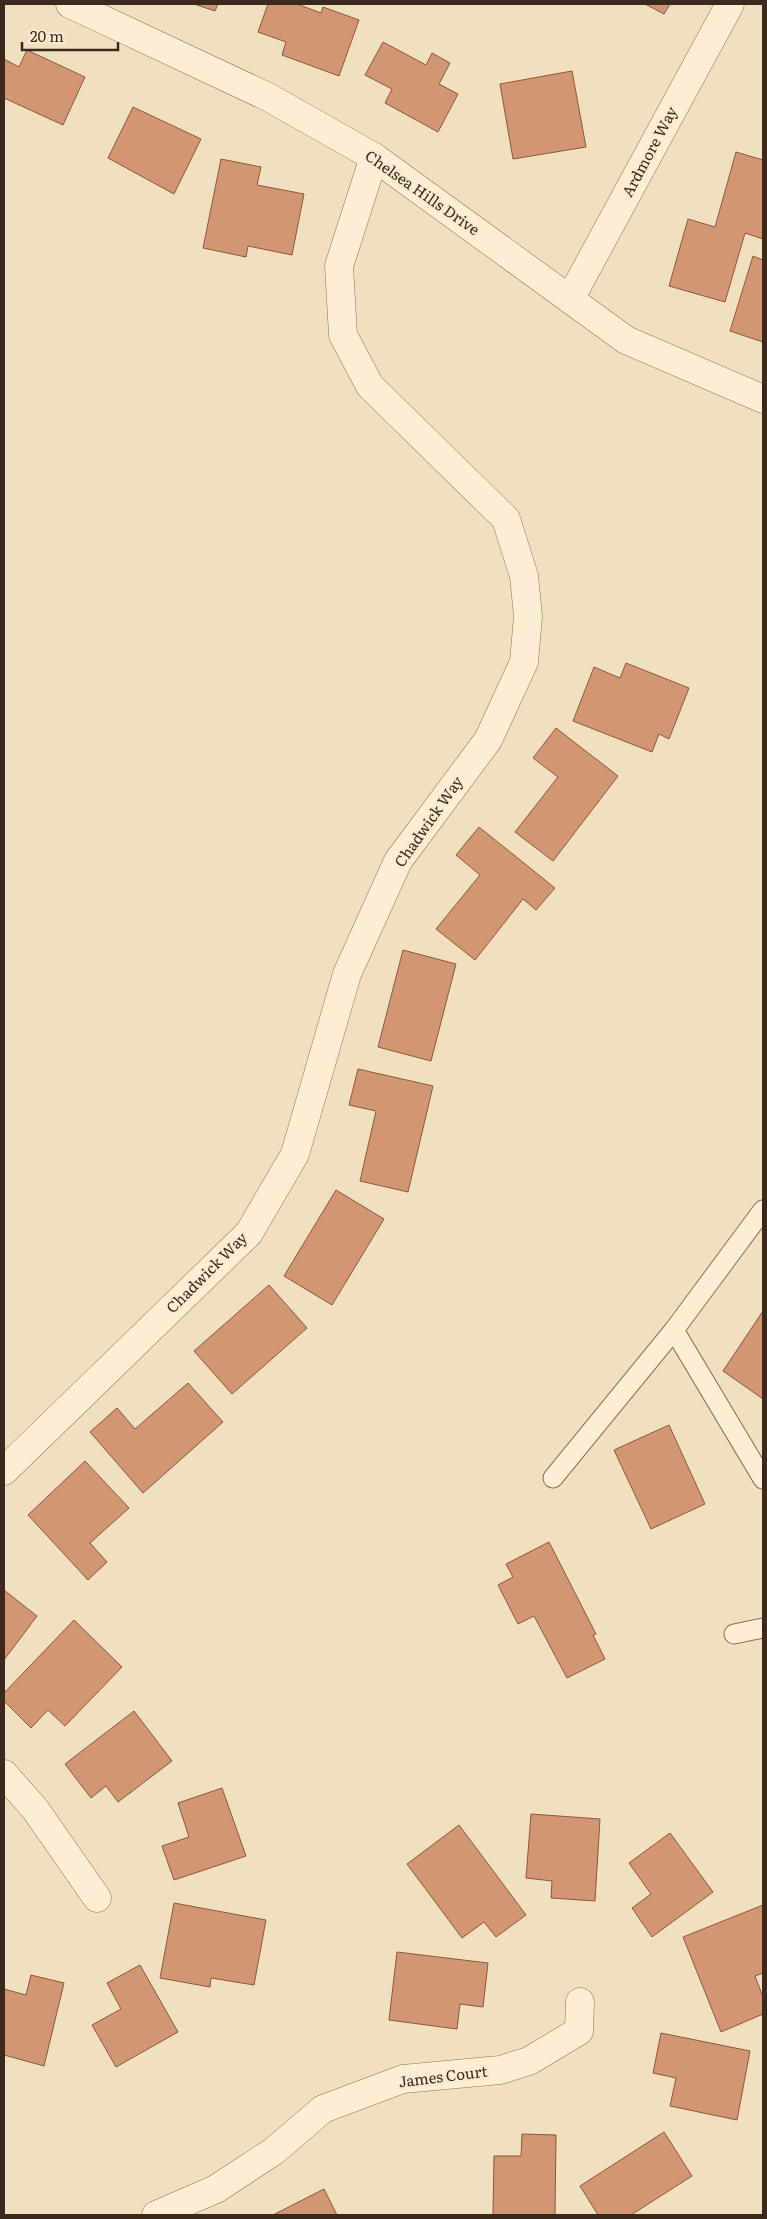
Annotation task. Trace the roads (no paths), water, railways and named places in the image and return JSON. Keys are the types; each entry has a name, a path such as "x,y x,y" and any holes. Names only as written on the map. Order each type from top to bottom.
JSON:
{"street":[{"name":"Chelsea Hills Drive","path":"70,4 268,97 374,157 626,340 763,399"},
{"name":"Ardmore Way","path":"570,299 730,4"},
{"name":"Chadwick Way","path":"4,1471 249,1233 295,1154 347,974 398,861 488,740 524,662 528,616 524,576 506,519 370,386 343,335 339,266 374,157"},
{"path":"4,1774 35,1809 97,1898"},
{"name":"James Court","path":"156,2215 216,2189 274,2151 323,2109 403,2079 500,2070 529,2061 579,2031 580,2002"}],"lane":[{"path":"553,1478 674,1330 763,1210"},
{"path":"674,1330 763,1478"},
{"path":"734,1634 763,1628"}]}
